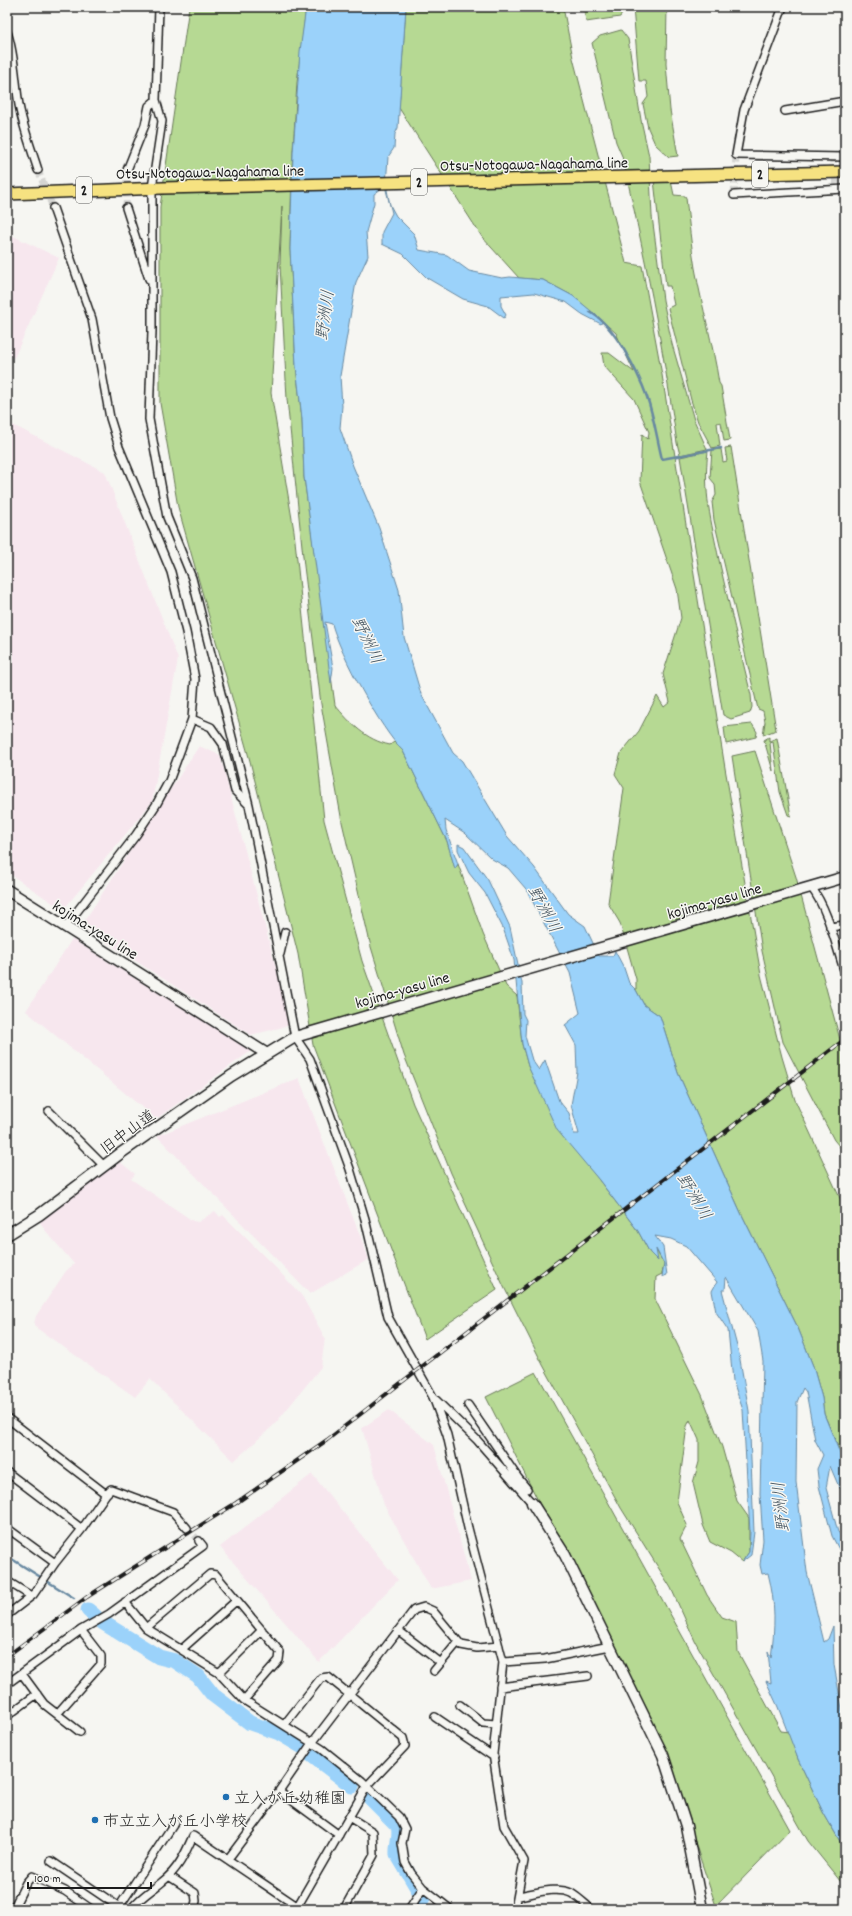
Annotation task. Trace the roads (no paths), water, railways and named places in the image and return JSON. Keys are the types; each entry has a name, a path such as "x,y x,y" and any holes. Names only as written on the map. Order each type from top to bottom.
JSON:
{"main road":[{"name":"Otsu-Notogawa-Nagahama line","path":"7,194 157,188 845,172"},
{"name":"kojima-yasu line","path":"7,890 267,1054 294,1038 310,1032 845,877"},
{"name":"旧中山道","path":"8,1233 39,1215 104,1166 231,1076 267,1054"},
{"path":"532,1503 565,1555 664,1755 686,1826 702,1909"}],"street":[{"path":"159,7 156,100 162,121 151,285 152,331 149,418 158,470 167,517 192,578 249,805 280,956 294,1038 310,1059 350,1169 365,1219 388,1317 433,1397 447,1435 470,1535 503,1662 494,1757 504,1826 524,1861 515,1909"},
{"path":"783,7 744,110 736,155 845,157"},
{"path":"7,32 14,60 24,129 38,170"},
{"path":"127,170 145,124 149,106 156,100"},
{"path":"785,111 845,101"},
{"path":"734,195 845,188"},
{"path":"53,208 92,319 110,418 116,440 141,505 171,572 186,632 195,679 192,719 178,762 156,806 136,836 65,927"},
{"path":"126,208 151,285"},
{"path":"192,719 211,727 223,744 236,791 249,805"},
{"path":"806,889 817,895 830,927 845,973"},
{"path":"830,927 845,925"},
{"path":"280,956 285,932"},
{"path":"49,1111 104,1166"},
{"path":"433,1397 477,1440 532,1503"},
{"path":"468,1405 527,1489"},
{"path":"7,1418 106,1494"},
{"path":"7,1472 82,1528"},
{"path":"7,1615 31,1596 111,1489 173,1512 187,1528"},
{"path":"7,1528 55,1563"},
{"path":"7,1684 81,1630 125,1602 203,1546 198,1541"},
{"path":"146,1628 210,1574 216,1575 280,1652 278,1660 244,1700"},
{"path":"7,1581 31,1596"},
{"path":"182,1649 237,1600"},
{"path":"125,1602 146,1628 219,1673 244,1700 312,1743 367,1786 398,1817 405,1829 402,1843 405,1862 423,1888 450,1909"},
{"path":"228,1859 279,1791 312,1743 414,1610 424,1608 433,1611 461,1644 477,1648 499,1646"},
{"path":"57,1714 101,1664 101,1656 81,1630"},
{"path":"219,1673 262,1630"},
{"path":"399,1631 441,1663"},
{"path":"434,1671 458,1642"},
{"path":"503,1662 545,1659 610,1646"},
{"path":"22,1674 44,1704 80,1732"},
{"path":"500,1686 588,1676"},
{"path":"131,1909 138,1900 169,1876 180,1865 193,1836 298,1908 367,1786 405,1746 403,1738 328,1677 321,1678 284,1725"},
{"path":"7,1716 37,1694"},
{"path":"460,1704 483,1723 496,1724"},
{"path":"434,1717 494,1757"},
{"path":"279,1791 339,1835"},
{"path":"344,1909 374,1855 373,1832 349,1817"},
{"path":"52,1861 119,1907 175,1822"},
{"path":"13,1909 26,1883 32,1876 65,1891 90,1909"},
{"path":"169,1876 195,1893 196,1901 194,1909"},
{"path":"409,1909 423,1888"},
{"path":"518,1896 564,1891 572,1893 591,1909"}],"water":[{"name":"野洲川","path":"306,7 406,7 398,128 395,134 394,148 388,157 386,185 390,205 396,216 414,234 419,250 447,255 469,271 502,278 510,277 543,280 573,296 602,320 601,324 582,314 566,302 534,293 501,296 501,306 506,315 504,318 488,306 463,299 427,278 403,254 382,244 382,232 392,213 385,186 374,194 374,203 366,232 368,256 356,282 340,376 342,406 340,428 353,466 379,528 399,590 404,637 421,694 453,753 462,761 507,836 534,867 568,914 585,926 599,956 613,956 615,951 624,968 629,983 636,990 644,1005 660,1016 678,1073 741,1213 798,1328 813,1366 822,1398 824,1414 845,1466 845,1492 839,1487 830,1466 826,1488 838,1532 845,1540 845,1561 832,1536 819,1486 817,1469 823,1455 815,1440 806,1392 803,1388 797,1402 796,1482 807,1572 824,1642 828,1639 833,1626 834,1665 845,1725 845,1850 823,1812 798,1759 778,1707 766,1681 771,1683 768,1651 771,1658 774,1606 768,1573 762,1574 760,1565 763,1540 760,1494 763,1361 758,1331 726,1277 725,1290 722,1290 739,1354 749,1411 754,1532 751,1555 742,1562 749,1552 750,1532 743,1410 733,1381 728,1330 716,1312 712,1291 717,1282 686,1246 671,1239 655,1236 663,1247 667,1275 662,1277 664,1264 656,1249 658,1261 650,1253 638,1231 599,1180 557,1130 528,1066 522,1044 514,960 503,928 485,893 469,873 458,850 458,844 464,847 488,880 510,927 522,983 523,1014 526,1020 525,1036 532,1060 539,1070 545,1060 559,1101 569,1113 574,1134 579,1134 571,1105 577,1072 576,1045 565,1025 580,1013 570,973 526,889 508,868 492,859 465,833 445,820 446,830 458,864 455,869 447,841 403,751 384,727 362,691 343,654 332,624 325,622 333,668 331,683 304,477 302,419 296,366 290,249 293,153 300,51"}],"waterway":[{"path":"590,312 608,327 624,350 638,375 654,420 662,459 721,448"},
{"path":"7,1556 74,1598"},
{"path":"88,1610 95,1616"},
{"path":"102,1622 159,1657 175,1661 198,1676 213,1695 250,1723 279,1733 301,1746"},
{"path":"310,1754 352,1786"},
{"path":"370,1798 398,1826 399,1832 397,1854 423,1898 416,1909"}],"tunnel":[{"path":"734,195 736,155"},
{"path":"832,156 837,189"},
{"path":"38,170 53,208"},
{"path":"126,208 127,170"},
{"path":"187,1528 199,1541"}],"railway":[{"path":"7,1656 87,1597 236,1503 327,1440 845,1039"}],"place":[{"name":"立入が丘幼稚園","path":"226,1797"},
{"name":"市立立入が丘小学校","path":"95,1820"}]}
